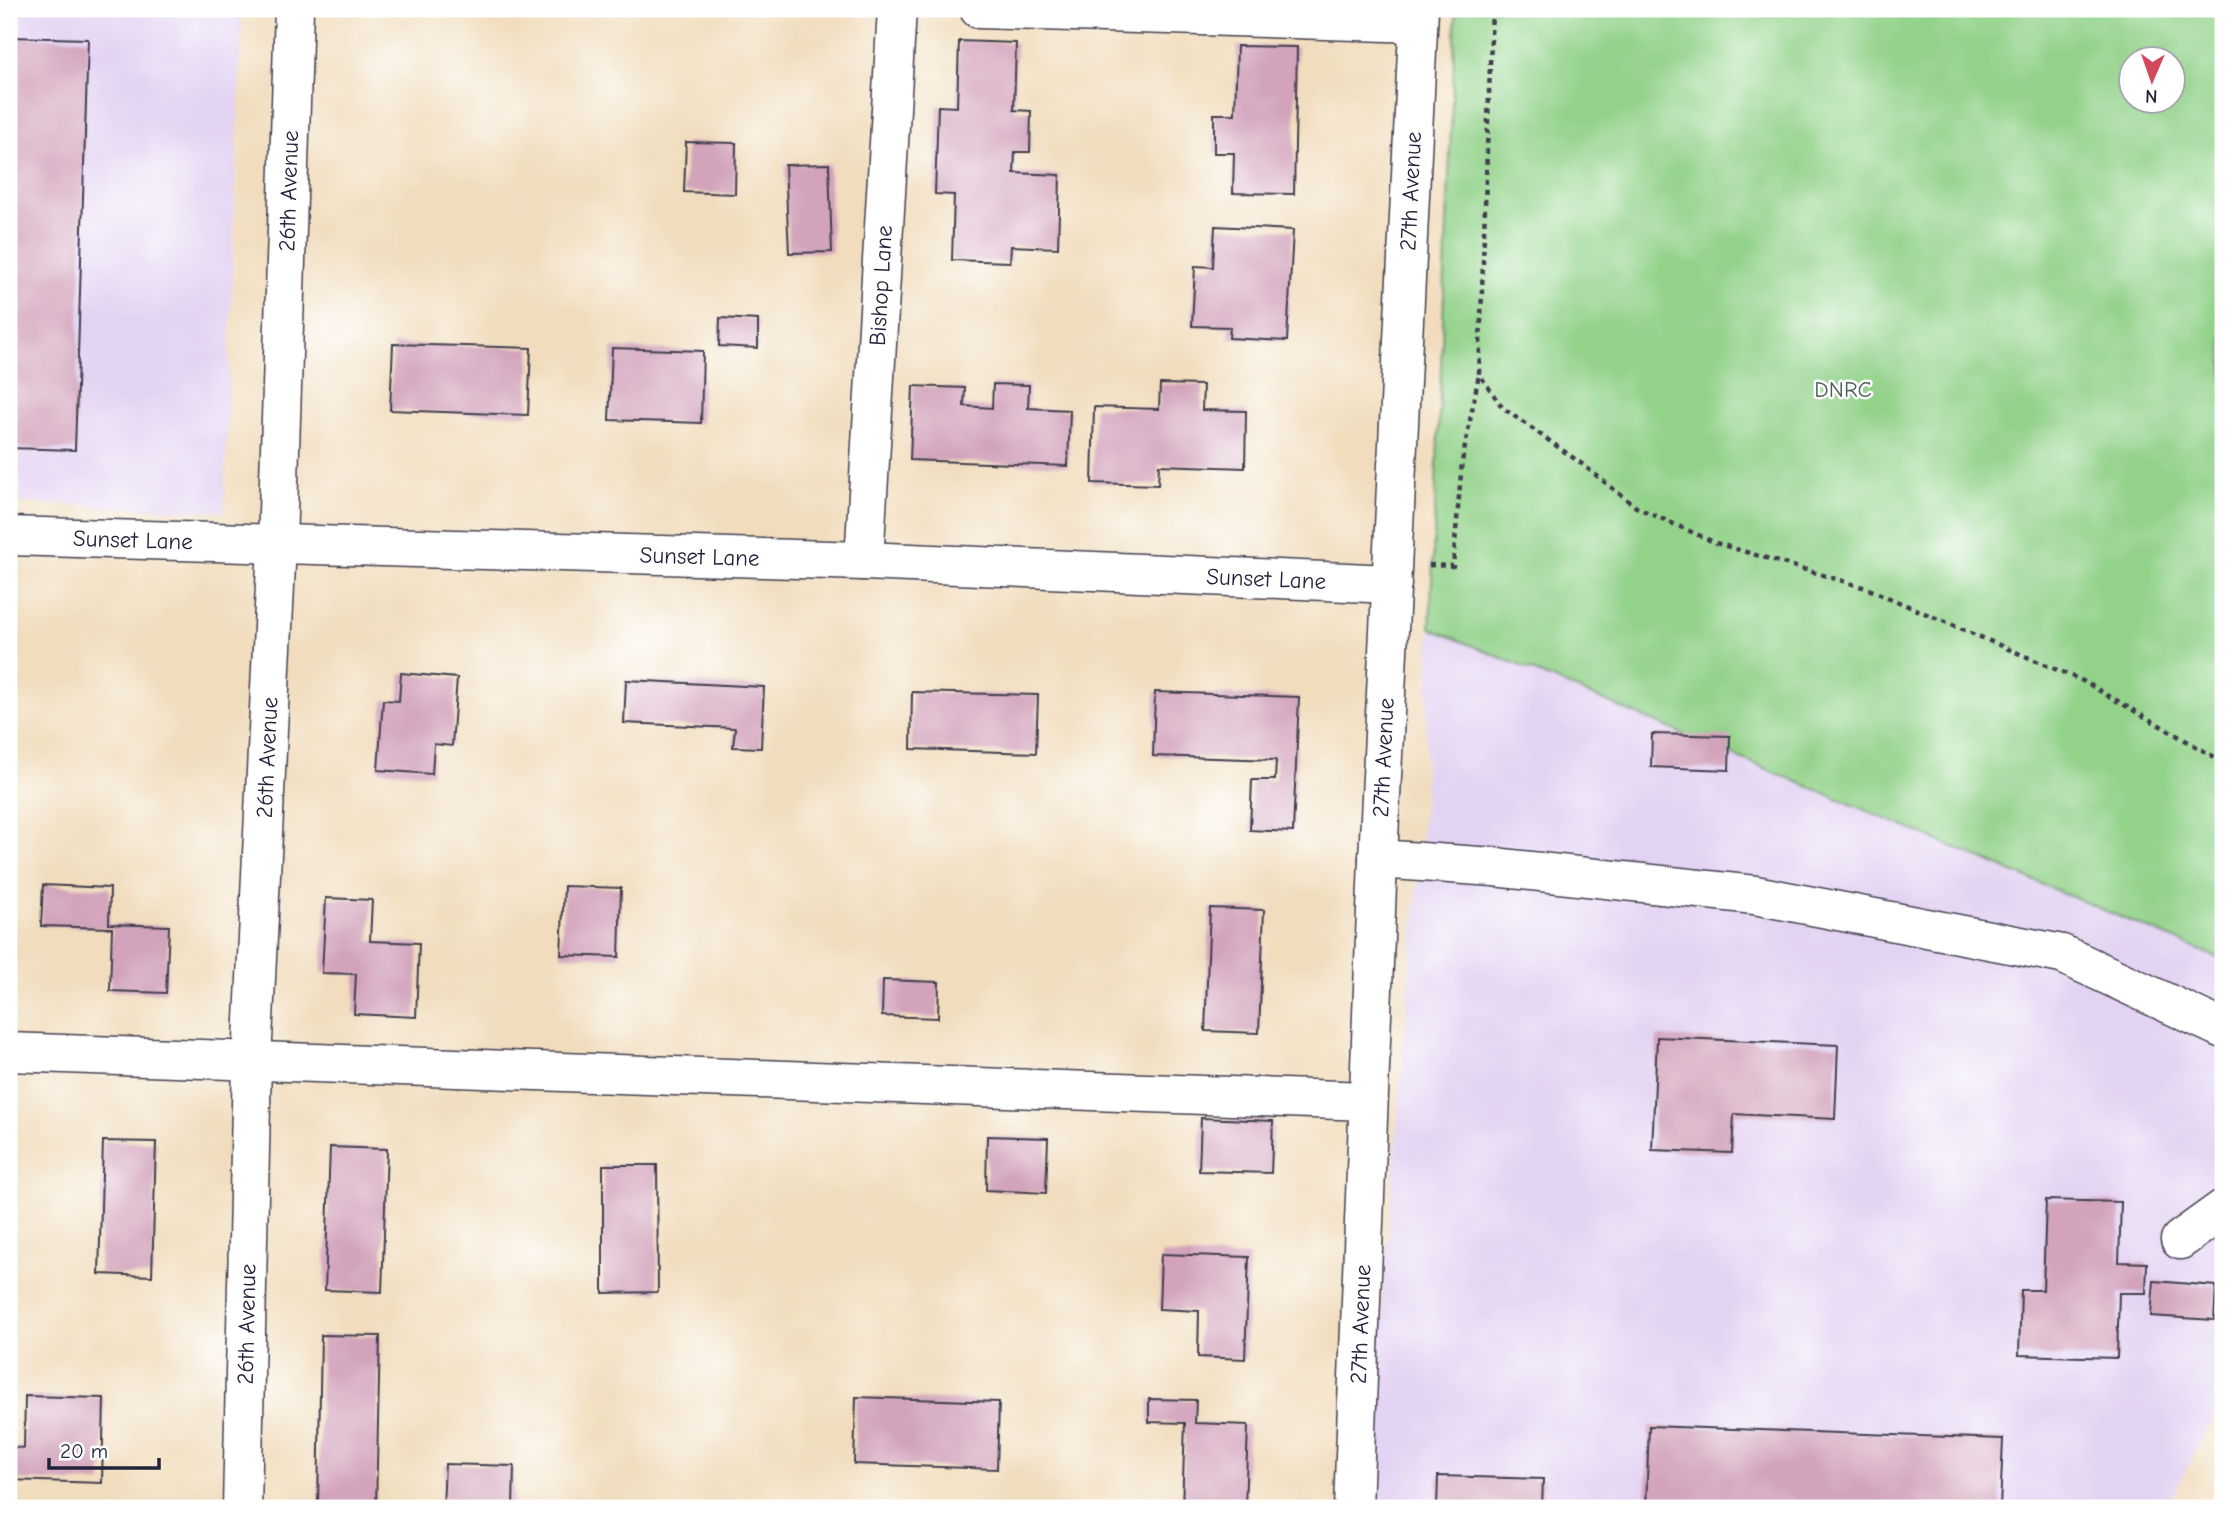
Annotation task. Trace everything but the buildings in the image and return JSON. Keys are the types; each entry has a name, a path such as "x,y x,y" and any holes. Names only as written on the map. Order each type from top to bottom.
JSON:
{"street":[{"name":"26th Avenue","path":"242,1508 252,1060 277,544 294,9"},
{"name":"Bishop Lane","path":"864,561 897,9"},
{"path":"979,9 1419,16"},
{"name":"27th Avenue","path":"1353,1508 1378,859 1419,16"},
{"name":"Sunset Lane","path":"9,536 1392,575"},
{"path":"1378,859 1494,867 1755,895 2062,954 2223,1029"},
{"path":"9,1052 1368,1101"},
{"path":"2180,1240 2223,1209"}],"path":[{"path":"1392,575 1453,566 1462,462 1479,374 1492,9"},
{"path":"1479,374 1503,408 1582,464 1636,507 1716,543 1866,588 2083,681 2223,762"}],"shaded area":[{"path":"9,9 242,9 224,512 9,502"},
{"path":"1430,628 2223,960 2223,1401 2166,1508 1373,1508 1376,1380 1424,799"}],"green space":[{"name":"DNRC","path":"1456,9 2223,9 2223,960 1430,628"}]}
